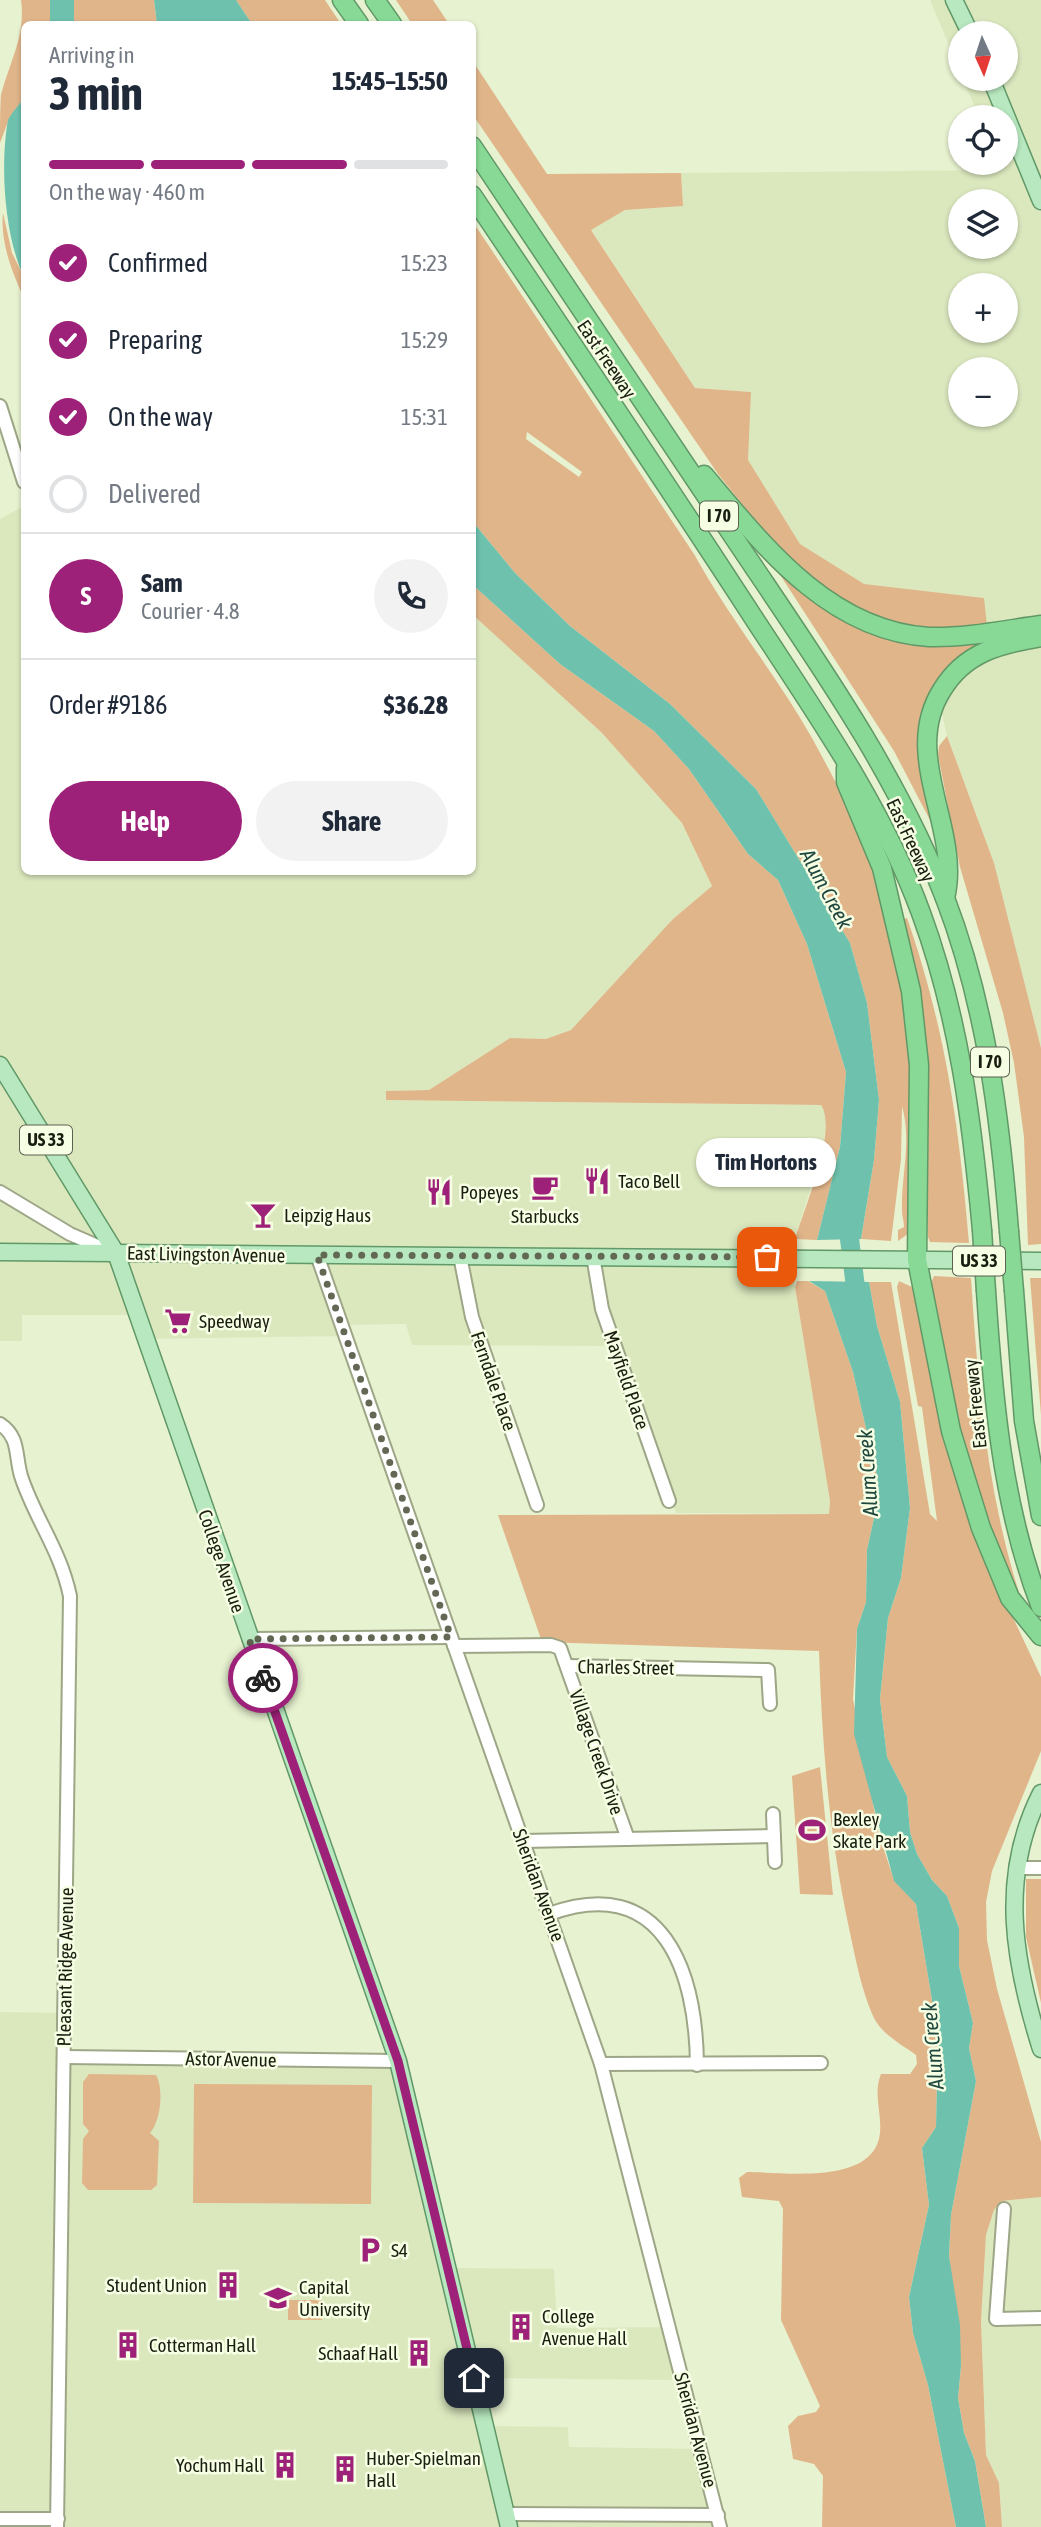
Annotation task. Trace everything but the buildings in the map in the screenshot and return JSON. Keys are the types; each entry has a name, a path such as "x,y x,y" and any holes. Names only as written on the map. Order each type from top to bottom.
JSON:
{"highway":[{"path":"342,0 357,21"},
{"path":"375,0 389,21"},
{"name":"East Freeway","path":"476,152 870,745 898,795 945,898 970,978 989,1059 1009,1231 1024,1421 1041,1516"},
{"name":"East Freeway","path":"476,201 705,540 846,761 910,886 946,991 963,1067 982,1230 992,1384 1005,1477 1027,1571 1041,1607"},
{"path":"654,417 776,559 816,592 854,616 890,631 930,637 1041,625"},
{"path":"945,898 950,877 927,761 930,712 946,682 967,660 1012,642 1041,640"},
{"path":"846,761 846,782 882,868 911,991 919,1066 917,1260 951,1431 966,1483 1010,1598 1041,1636"}],"main road":[{"path":"954,0 964,21"},
{"path":"996,91 1041,201"},
{"name":"College Avenue","path":"0,1065 116,1254 398,2061 508,2521"},
{"name":"East Livingston Avenue","path":"0,1252 1041,1261"},
{"path":"1041,1793 1030,1819 1016,1868 1014,1944 1022,1990 1041,2049"}],"street":[{"path":"0,406 21,472"},
{"path":"0,1192 70,1234 116,1254"},
{"name":"Sheridan Avenue","path":"317,1255 601,2064 719,2521"},
{"name":"Ferndale Place","path":"460,1256 472,1317 537,1505"},
{"name":"Mayfield Place","path":"593,1256 602,1309 669,1501"},
{"name":"Pleasant Ridge Avenue","path":"0,1424 14,1437 24,1487 56,1547 70,1596 57,2523"},
{"name":"Charles Street","path":"249,1639 551,1644 560,1648 567,1666 768,1670 770,1704"},
{"name":"Village Creek Drive","path":"567,1666 628,1839"},
{"path":"773,1814 775,1862"},
{"name":"Village Creek Drive","path":"523,1841 774,1836"},
{"path":"1016,1868 1041,1868"},
{"path":"549,1913 590,1905 613,1906 655,1927 669,1942 682,1965 692,2003 698,2065"},
{"name":"Astor Avenue","path":"64,2057 398,2061"},
{"path":"601,2064 821,2063"},
{"path":"1004,2209 996,2319 1041,2318"},
{"path":"0,2519 57,2523"},
{"path":"508,2521 719,2521"}],"shaded area":[{"path":"21,0 50,0 50,21 21,21"},
{"path":"74,0 154,0 157,21 74,21"},
{"path":"236,0 325,0 339,21 250,21"},
{"path":"396,0 433,0 447,21 410,21"},
{"path":"930,0 1041,0 1041,1048 994,863 947,736 940,705 984,598 864,585 800,544 748,460 750,392 695,388 591,229 625,210 683,206 681,173 948,170 948,175 1018,175 1018,105 974,105 968,91 1018,91 1018,21 948,21 948,43"},
{"path":"21,25 21,102 9,119 0,143 1,95"},
{"path":"476,66 547,174 681,173 683,206 625,210 591,230 695,388 751,392 748,460 800,544 864,584 984,598 987,626 923,632 859,611 831,594 780,552 718,474 476,119"},
{"path":"3,213 12,253 21,271 21,291 8,257"},
{"path":"476,227 798,714 839,789 864,843 892,926 907,1023 911,1092 912,1231 898,1241 898,1230 904,1227 902,1198 906,1133 902,1106 901,1159 891,1241 861,1239 874,1160 879,1100 867,1003 850,943 756,789 670,704 570,626 515,573 476,526","holes":["527,432 582,472 579,477 526,439"]},
{"path":"21,508 21,875 476,875 476,618 602,733 682,823 712,886 673,919 571,1030 546,1039 510,1038 429,1090 386,1091 386,1100 821,1105 827,1113 823,1149 795,1238 795,1287 830,1501 829,1514 676,1513 614,1346 412,1345 406,1324 344,1325 347,1336 144,1339 134,1315 22,1315 22,1341 0,1341 0,519"},
{"path":"777,570 861,626 989,639 989,643 931,695 936,820 931,822 894,751"},
{"path":"476,588 560,664 654,731 689,769 748,854 778,880 807,944 846,1072 840,1147 817,1240 795,1239 823,1150 825,1117 821,1105 386,1100 386,1091 429,1090 510,1038 546,1039 571,1030 673,919 712,886 682,823 602,733 476,618"},
{"path":"947,736 994,863 1041,1048 1041,1244 1028,1245 1024,1137 1014,1063 1003,1013 960,867 938,755 939,746"},
{"path":"907,918 932,1000 949,1079 961,1159 969,1243 930,1242 928,1237 925,1077 918,998 904,919"},
{"path":"934,1276 971,1278 986,1440 1000,1520 1021,1599 1018,1602 965,1462 930,1286"},
{"path":"1030,1278 1041,1278 1041,1415"},
{"path":"797,1281 808,1281 825,1291 853,1372 877,1476 874,1518 867,1550 866,1602 857,1629 853,1699 879,1835 894,1880 916,1904 938,2036 936,2127 922,2148 929,2205 909,2297 913,2333 928,2385 956,2527 822,2527 823,2476 814,2464 793,2459 788,2426 798,2416 816,2412 820,2406 781,2320 783,2209 779,2201 742,2197 739,2178 747,2172 822,2173 858,2164 871,2154 879,2139 878,2090 881,2074 910,2074 917,2064 916,2055 892,2038 877,2022 869,2006 859,1972 842,1893 832,1824 822,1721 819,1651 542,1642 498,1515 829,1514 830,1501 795,1287"},
{"path":"899,1281 912,1287 919,1303 950,1458 977,1541 1041,1677 1041,1751 992,1871 986,1902 987,1940 997,1989 1041,2142 1041,2197 1002,2201 994,2210 986,2235 981,2321 986,2455 999,2483 1002,2527 986,2527 975,2461 964,2433 958,2398 961,2366 949,2256 951,2215 976,2081 969,2048 973,2023 959,1966 959,1928 947,1896 932,1880 917,1854 910,1832 907,1796 887,1757 880,1699 888,1618 901,1578 910,1508 900,1402 877,1326 869,1282 891,1282 930,1514 937,1521 922,1407 918,1406 897,1287"},
{"name":"Bexley Skate Park","path":"820,1767 833,1895 800,1894 792,1776"},
{"path":"1026,1879 1041,1879 1041,2003 1026,1937"},
{"name":"Capital University","path":"0,2012 65,2013 64,2057 398,2061 447,2268 554,2269 557,2328 669,2327 683,2380 474,2378 485,2426 568,2427 569,2447 701,2449 720,2527 0,2527"},
{"path":"89,2074 156,2075 160,2088 160,2105 157,2121 150,2133 159,2141 157,2185 151,2190 88,2190 82,2183 83,2139 89,2131 83,2124 83,2082"},
{"path":"194,2084 372,2085 371,2204 193,2203"},
{"path":"1041,2197 1041,2527 1002,2527 999,2483 986,2455 981,2321 986,2235 994,2210 1002,2201"},
{"path":"288,2300 322,2300 322,2320 288,2320"}],"water":[{"path":"50,0 74,0 74,21 50,21"},
{"path":"154,0 236,0 250,21 157,21"},
{"path":"21,102 21,270 8,220 4,178 8,120"},
{"path":"476,526 515,573 570,626 670,704 756,789 850,943 867,1003 879,1100 874,1160 861,1239 817,1240 840,1147 846,1072 807,944 778,880 748,854 689,769 654,731 560,664 476,588"},
{"path":"809,1281 869,1282 877,1326 900,1402 910,1508 901,1578 888,1618 880,1699 887,1757 907,1796 910,1832 917,1854 932,1880 947,1896 959,1928 959,1966 973,2023 969,2048 976,2081 951,2215 949,2256 960,2325 961,2366 958,2398 964,2433 975,2461 986,2527 956,2527 928,2385 913,2333 909,2297 929,2205 922,2148 936,2127 938,2036 916,1904 894,1881 854,1734 857,1629 866,1602 867,1550 874,1518 877,1476 853,1372 825,1291"}],"waterway":[{"name":"Alum Creek","path":"849,1215 858,1307"}],"way so far":[{"path":"263,1678 249,1639 451,1637 317,1255 767,1257"}],"place":[{"name":"Taco Bell","path":"597,1181"},
{"name":"Starbucks","path":"545,1187"},
{"name":"Popeyes","path":"439,1192"},
{"name":"Leipzig Haus","path":"263,1215"},
{"name":"Tim Hortons","path":"767,1257"},
{"name":"Speedway","path":"178,1321"},
{"name":"Bexley Skate Park","path":"812,1830"},
{"name":"S4","path":"370,2250"},
{"name":"Student Union","path":"228,2285"},
{"name":"Capital University","path":"278,2298"},
{"name":"College Avenue Hall","path":"521,2327"},
{"name":"Cotterman Hall","path":"128,2345"},
{"name":"Schaaf Hall","path":"419,2353"},
{"name":"Yochum Hall","path":"285,2465"},
{"name":"Huber-Spielman Hall","path":"345,2469"}],"route":[{"path":"263,1678 398,2061 474,2378"}]}
